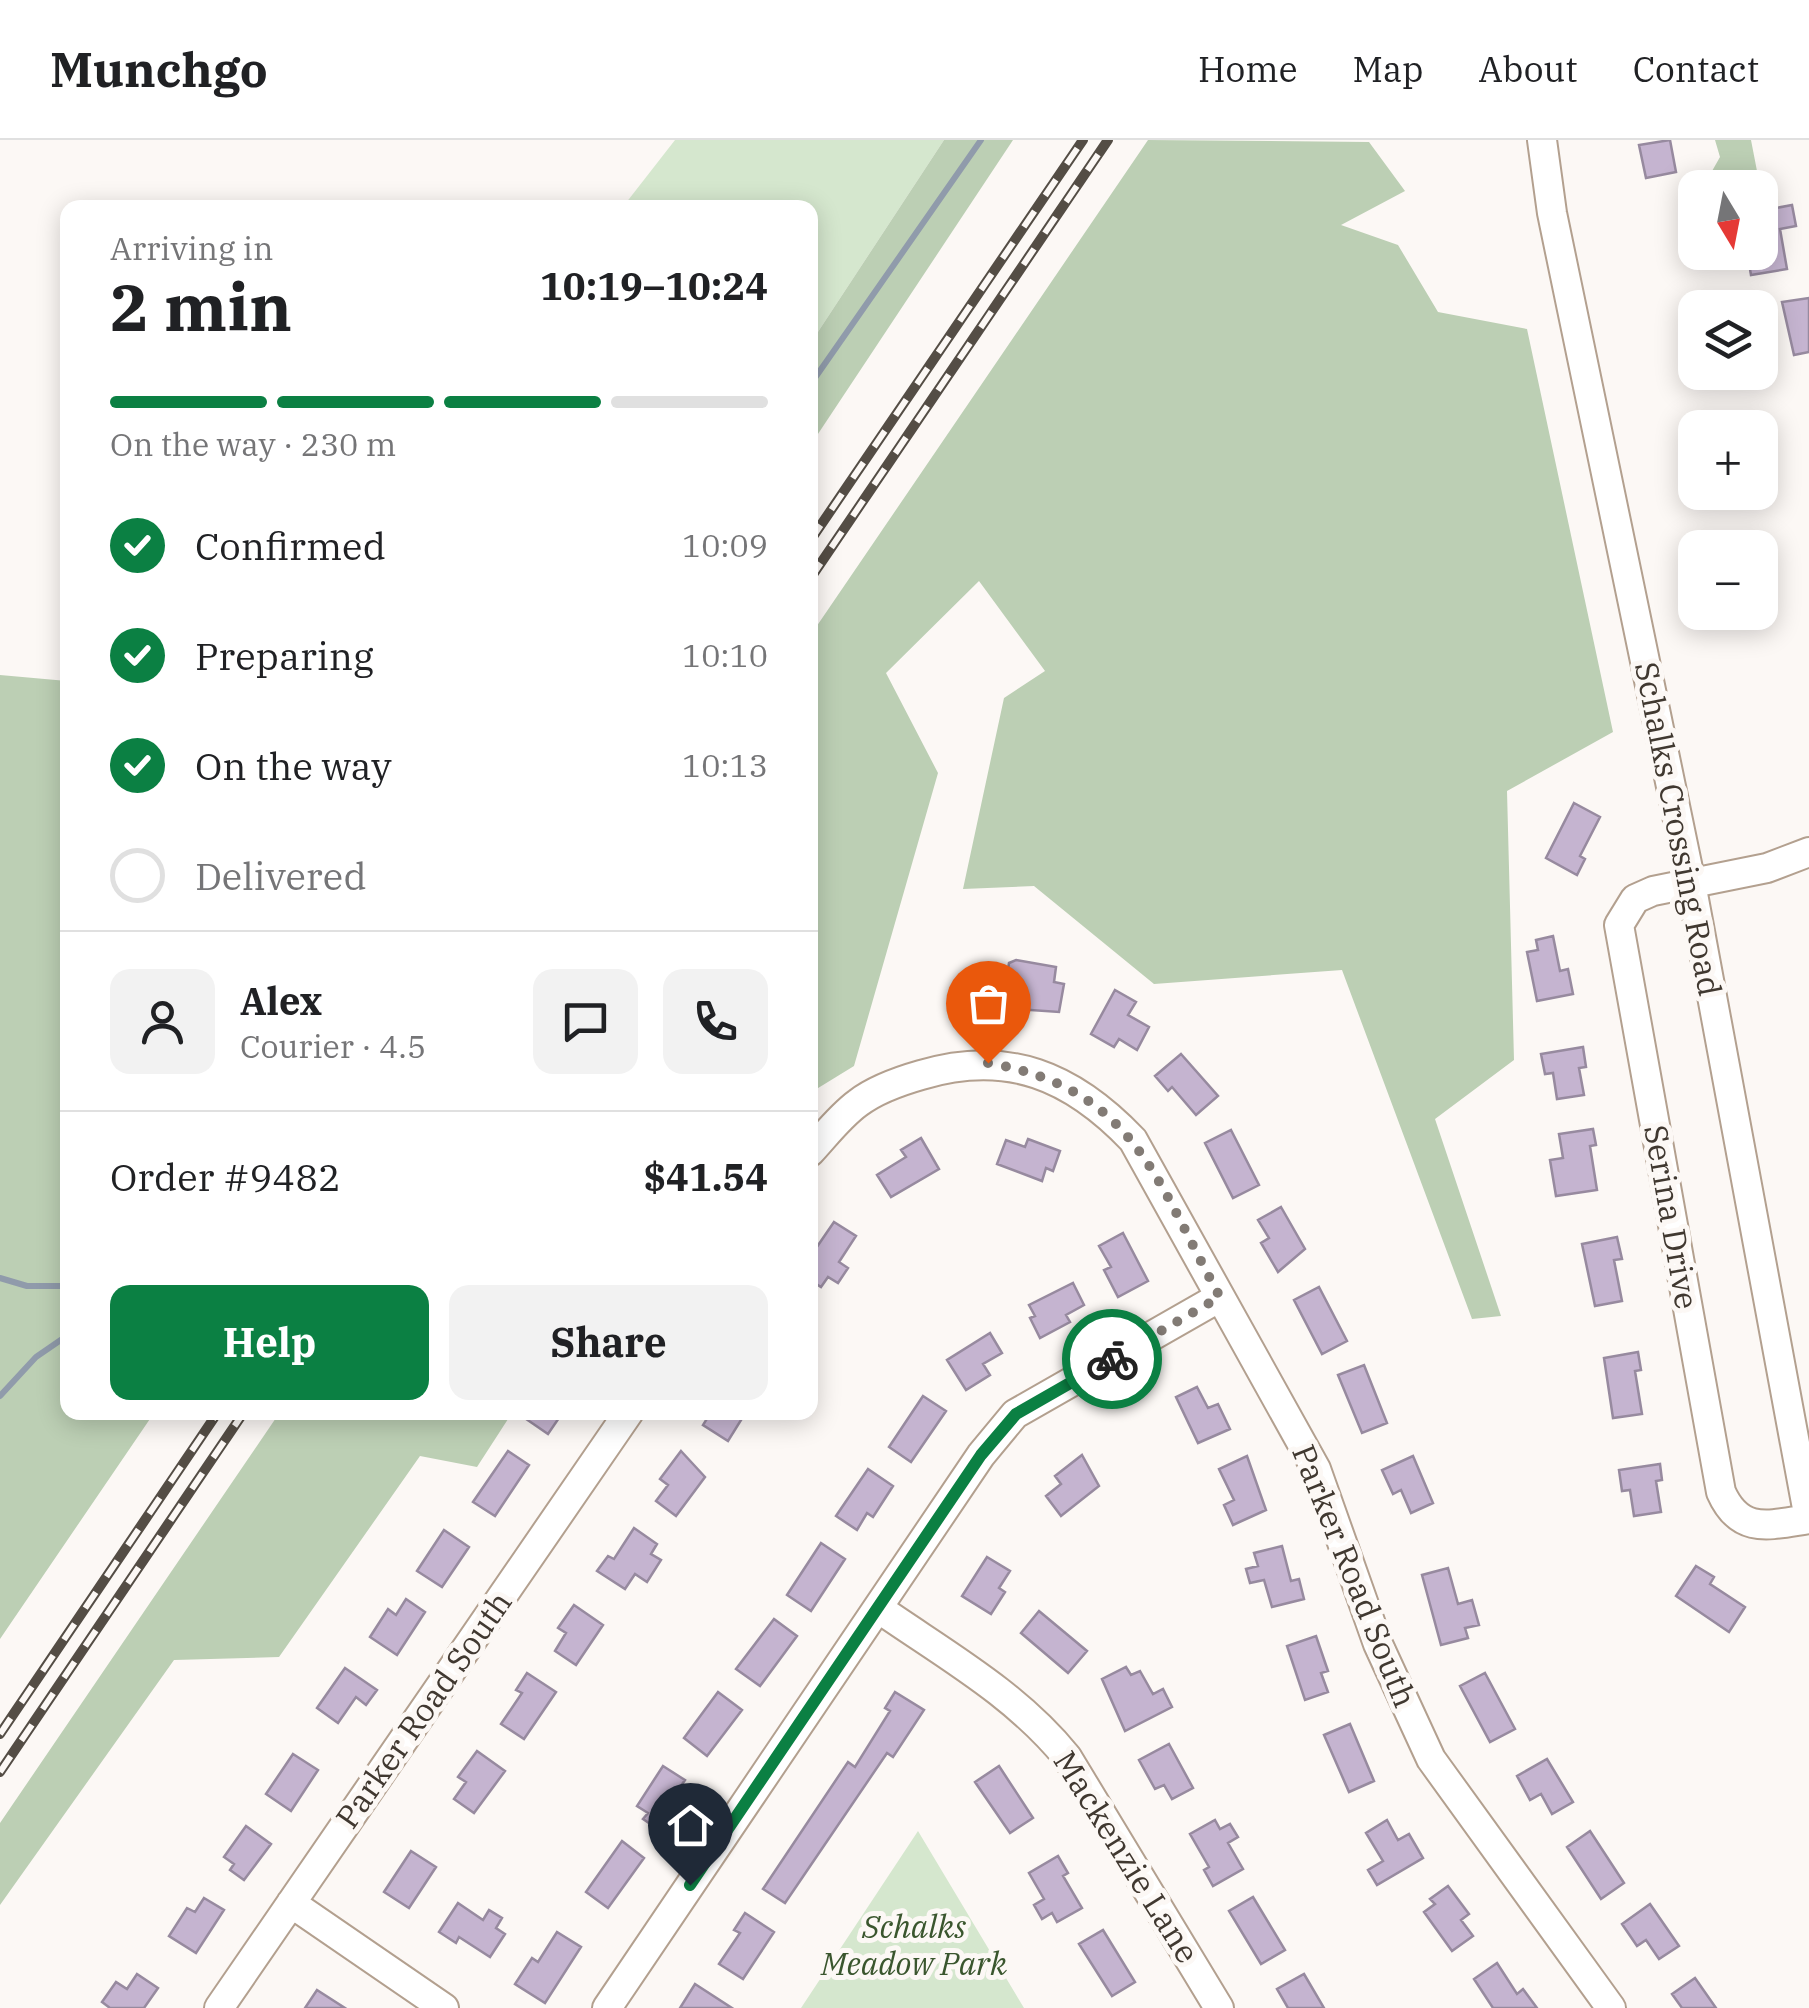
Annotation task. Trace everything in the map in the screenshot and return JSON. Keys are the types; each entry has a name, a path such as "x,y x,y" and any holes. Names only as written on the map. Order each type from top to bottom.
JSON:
{"street":[{"name":"Schalks Crossing Road","path":"1542,140 1552,213 1690,883 1809,1518"},
{"path":"1690,883 1767,868 1809,852"},
{"name":"Serina Drive","path":"1690,883 1636,900 1619,925 1618,939 1721,1492 1740,1520 1759,1528 1809,1518"},
{"name":"Parker Road South","path":"818,1144 859,1102 900,1082 975,1064 1025,1069 1066,1085 1102,1107 1133,1140 1316,1469 1378,1644 1431,1758 1611,2008"},
{"path":"607,2008 981,1455 1016,1414 1220,1297"},
{"name":"Parker Road South","path":"220,2008 623,1420"},
{"name":"Mackenzie Lane","path":"878,1608 1019,1704 1046,1732 1067,1757 1220,2008"},
{"path":"291,1902 444,2008"}],"green space":[{"path":"675,140 944,140 818,332 818,200 628,200"},
{"path":"944,140 1013,140 818,434 818,332"},
{"path":"1148,140 1369,142 1405,191 1341,225 1398,245 1438,312 1527,329 1613,732 1507,791 1514,1060 1435,1119 1501,1316 1472,1319 1342,970 1154,984 1034,886 963,889 1004,698 1045,671 979,581 886,673 938,773 854,1066 818,1088 818,624"},
{"path":"1715,140 1751,140 1757,170 1713,170 1720,157"},
{"path":"0,675 60,680 60,1420 149,1420 0,1639"},
{"path":"275,1420 507,1420 477,1467 420,1456 279,1657 174,1660 0,1905 0,1823"},
{"name":"Schalks Meadow Park","path":"918,1831 1024,2008 801,2008"}],"building":[{"path":"1670,140 1676,172 1646,178 1639,145"},
{"path":"1792,205 1796,226 1780,229 1787,269 1751,275 1750,270 1778,270 1778,208"},
{"path":"1809,298 1809,352 1794,355 1782,302"},
{"path":"1574,803 1600,817 1580,856 1585,859 1577,875 1546,858"},
{"path":"1553,936 1560,971 1568,969 1573,994 1537,1001 1527,952 1538,950 1536,940"},
{"path":"1016,960 1056,967 1054,982 1064,984 1059,1012 1002,1008 1009,963"},
{"path":"1115,990 1136,1002 1128,1015 1149,1027 1137,1050 1119,1039 1114,1047 1091,1034"},
{"path":"1583,1047 1586,1067 1579,1068 1584,1095 1557,1099 1553,1073 1545,1074 1541,1054"},
{"path":"1181,1054 1218,1096 1196,1115 1172,1087 1168,1091 1155,1076"},
{"path":"1593,1129 1596,1145 1590,1146 1597,1190 1556,1196 1550,1160 1563,1158 1559,1134"},
{"path":"1231,1130 1259,1185 1233,1198 1205,1143"},
{"path":"921,1138 939,1169 891,1197 877,1175 906,1157 901,1150"},
{"path":"1028,1139 1060,1151 1053,1171 1046,1168 1042,1181 997,1164 1006,1140 1025,1147"},
{"path":"1281,1207 1305,1249 1278,1272 1261,1243 1269,1238 1258,1220"},
{"path":"834,1222 856,1236 839,1262 848,1268 838,1283 828,1277 821,1287 818,1285 818,1245"},
{"path":"1123,1233 1148,1281 1118,1297 1104,1270 1111,1267 1099,1246"},
{"path":"1617,1237 1622,1259 1614,1260 1622,1301 1595,1306 1582,1244"},
{"path":"1073,1283 1084,1305 1066,1315 1070,1322 1040,1338 1030,1318 1035,1316 1029,1305"},
{"path":"1319,1287 1347,1341 1322,1354 1294,1300"},
{"path":"990,1333 1002,1353 983,1364 990,1375 966,1390 947,1360"},
{"path":"1638,1352 1641,1370 1635,1371 1642,1414 1613,1418 1604,1358"},
{"path":"1364,1365 1387,1423 1362,1433 1338,1375"},
{"path":"1197,1387 1208,1408 1218,1404 1230,1429 1198,1443 1176,1397"},
{"path":"923,1396 946,1411 911,1462 889,1447"},
{"path":"528,1420 558,1420 548,1434"},
{"path":"706,1420 741,1420 728,1441 703,1425"},
{"path":"508,1451 529,1465 495,1516 473,1502"},
{"path":"681,1451 705,1477 676,1516 656,1501 668,1485 660,1479"},
{"path":"1082,1455 1099,1486 1061,1516 1046,1496 1061,1484 1055,1476"},
{"path":"1247,1456 1266,1510 1233,1525 1224,1505 1234,1500 1219,1469"},
{"path":"1413,1456 1433,1503 1411,1513 1401,1490 1393,1494 1382,1470"},
{"path":"1660,1464 1662,1480 1656,1481 1661,1512 1634,1516 1630,1490 1622,1491 1619,1470"},
{"path":"868,1469 893,1486 873,1517 867,1513 857,1530 836,1516"},
{"path":"634,1528 657,1544 651,1554 661,1560 647,1582 635,1574 625,1589 597,1571 608,1556 614,1559"},
{"path":"444,1530 469,1547 442,1587 417,1571"},
{"path":"821,1543 845,1559 811,1611 787,1595"},
{"path":"1282,1546 1291,1581 1299,1579 1304,1599 1272,1607 1264,1580 1250,1583 1246,1569 1258,1566 1254,1553"},
{"path":"987,1557 1010,1571 999,1588 1005,1592 991,1614 962,1596"},
{"path":"1696,1566 1714,1577 1710,1584 1745,1607 1729,1632 1676,1596"},
{"path":"1448,1568 1458,1604 1472,1600 1479,1625 1465,1628 1468,1638 1441,1645 1422,1575"},
{"path":"406,1599 425,1612 397,1655 370,1637 388,1609 396,1615"},
{"path":"574,1605 603,1625 576,1665 555,1651 566,1633 558,1628"},
{"path":"1039,1611 1087,1651 1068,1673 1021,1633"},
{"path":"774,1619 797,1636 760,1686 736,1669"},
{"path":"1316,1636 1328,1671 1321,1673 1328,1692 1305,1700 1287,1646"},
{"path":"1126,1667 1131,1675 1140,1671 1153,1694 1163,1689 1172,1707 1125,1731 1102,1679"},
{"path":"345,1668 377,1690 366,1705 356,1697 338,1723 317,1708"},
{"path":"527,1673 556,1692 524,1739 501,1724 522,1693 516,1690"},
{"path":"1485,1673 1515,1729 1490,1742 1460,1686"},
{"path":"718,1692 742,1710 707,1756 684,1738"},
{"path":"895,1692 924,1710 893,1757 887,1753 785,1903 763,1889 848,1762 855,1767 890,1711 885,1708"},
{"path":"1350,1724 1374,1781 1349,1792 1324,1735"},
{"path":"1169,1744 1193,1788 1172,1799 1164,1785 1155,1789 1139,1760"},
{"path":"477,1751 505,1771 474,1813 454,1799 466,1782 458,1777"},
{"path":"293,1754 318,1770 291,1811 266,1794"},
{"path":"1547,1759 1573,1802 1552,1814 1541,1794 1530,1800 1517,1776"},
{"path":"663,1766 685,1780 673,1797 681,1802 662,1832 643,1819 648,1813 637,1806"},
{"path":"999,1766 1033,1818 1010,1833 975,1782"},
{"path":"1215,1820 1220,1829 1230,1824 1238,1837 1228,1843 1243,1869 1213,1886 1204,1870 1209,1867 1190,1834"},
{"path":"1387,1820 1398,1840 1409,1834 1423,1858 1377,1885 1368,1870 1383,1861 1366,1833"},
{"path":"246,1826 271,1844 244,1880 230,1870 234,1864 224,1857"},
{"path":"1590,1831 1624,1883 1601,1899 1567,1847"},
{"path":"622,1841 644,1858 608,1908 586,1892"},
{"path":"411,1851 436,1867 409,1908 384,1892"},
{"path":"1058,1856 1068,1873 1063,1876 1082,1908 1057,1922 1052,1913 1042,1919 1034,1905 1044,1899 1029,1873"},
{"path":"1448,1886 1469,1914 1461,1920 1473,1936 1452,1951 1424,1912 1435,1904 1430,1899"},
{"path":"1253,1897 1285,1950 1261,1964 1229,1911"},
{"path":"204,1898 224,1910 196,1953 169,1936 187,1908 195,1912"},
{"path":"458,1903 483,1920 489,1910 502,1918 496,1928 505,1934 490,1957 459,1937 456,1943 439,1932"},
{"path":"1650,1904 1679,1946 1659,1959 1646,1940 1637,1946 1622,1924"},
{"path":"745,1913 774,1932 743,1979 719,1964 740,1933 734,1930"},
{"path":"1103,1930 1135,1982 1112,1996 1079,1944"},
{"path":"557,1932 581,1947 545,2003 515,1984 532,1958 538,1962"},
{"path":"1497,1963 1517,1994 1523,1989 1537,2008 1493,2008 1474,1979"},
{"path":"137,1974 158,1988 144,2008 110,2008 102,2002 116,1982 127,1989"},
{"path":"1304,1974 1324,2008 1288,2008 1277,1989"},
{"path":"1695,1978 1716,2008 1682,2008 1672,1994"},
{"path":"695,1984 732,2008 680,2008"},
{"path":"317,1990 345,2008 305,2008"}],"waterway":[{"path":"818,374 981,140"},
{"path":"0,1278 27,1286 60,1286"},
{"path":"0,1396 36,1357 60,1340"}],"railway":[{"path":"818,529 1083,140"},
{"path":"818,567 1108,140"},
{"path":"0,1734 213,1420"},
{"path":"0,1772 239,1420"}],"way so far":[{"path":"988,1063 1025,1069 1066,1085 1102,1107 1133,1140 1220,1297 1112,1359"}],"route":[{"path":"690,1885 981,1455 1016,1414 1112,1359"}]}
